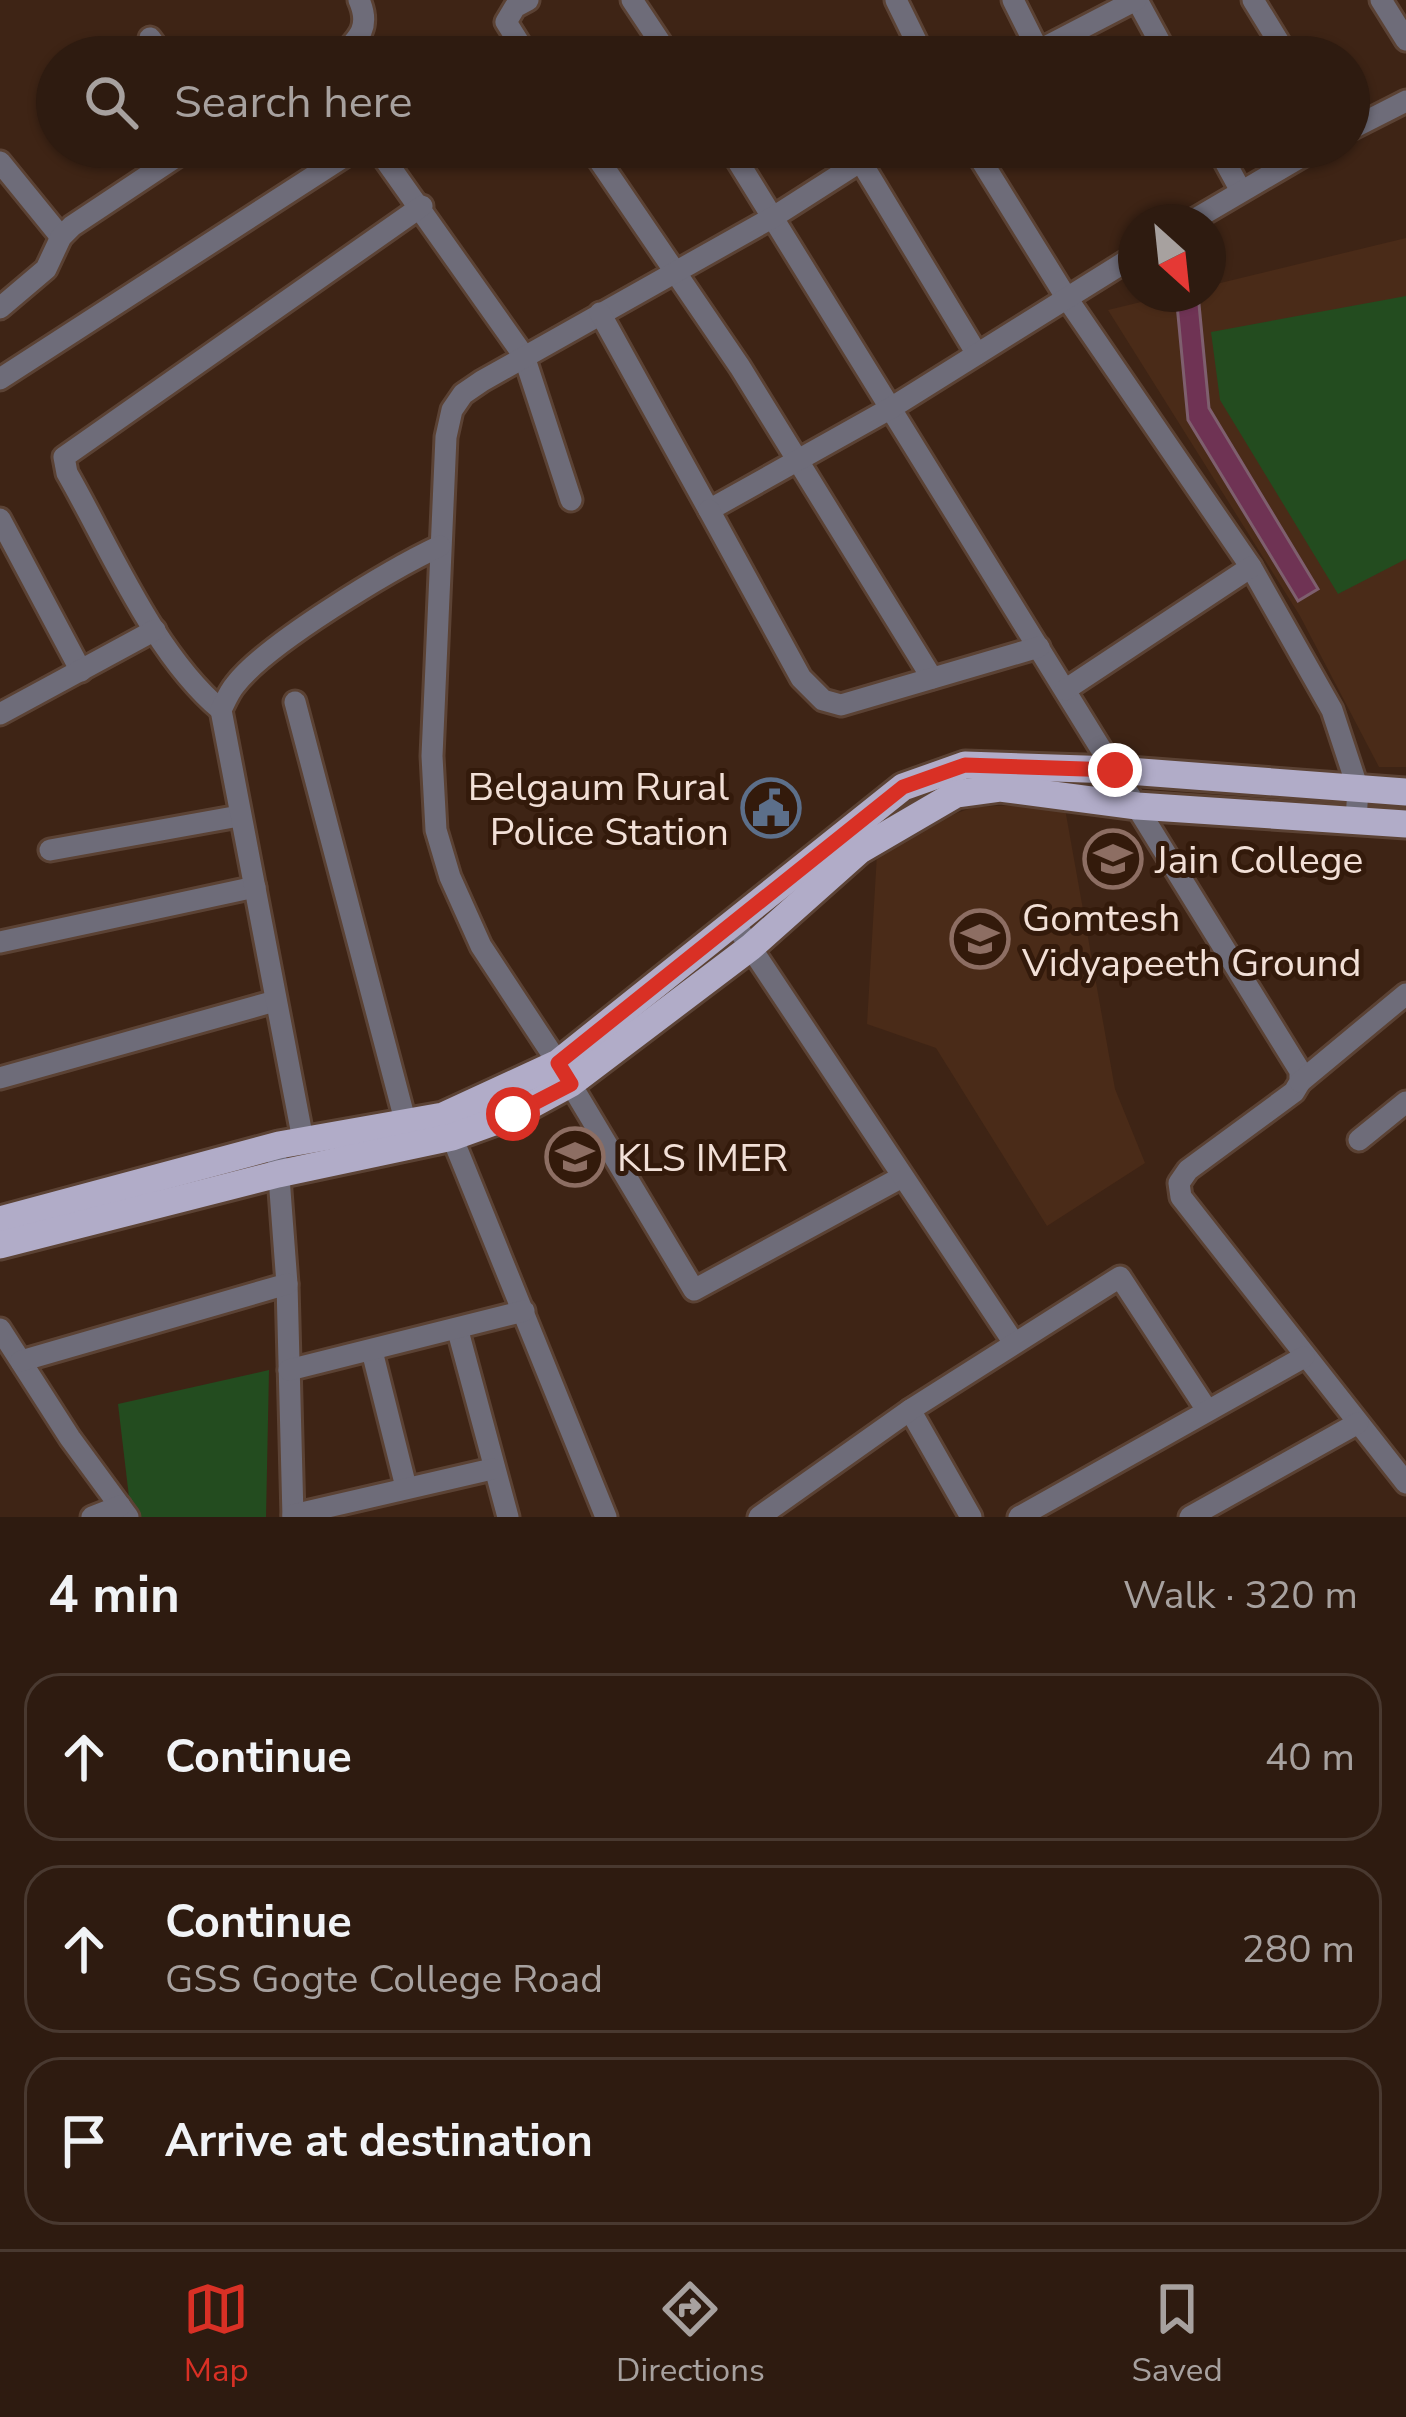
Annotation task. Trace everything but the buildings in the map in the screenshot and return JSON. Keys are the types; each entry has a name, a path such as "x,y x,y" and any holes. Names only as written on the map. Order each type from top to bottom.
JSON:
{"main road":[{"path":"0,1245 447,1126 564,1074 886,818 903,787 965,765 1115,770 1406,792"},
{"path":"886,818 974,790 1000,788 1137,806 1406,824"},
{"path":"0,1220 291,1143 406,1124 447,1126"}],"street":[{"path":"359,0 365,24 361,36"},
{"path":"515,36 506,22 515,7 528,0"},
{"path":"632,0 656,36"},
{"path":"896,0 914,36"},
{"path":"1012,0 1026,36"},
{"path":"1066,36 1137,0 1157,36"},
{"path":"1252,0 1275,36"},
{"path":"1381,0 1406,40"},
{"path":"1370,119 1406,101"},
{"path":"0,162 61,237"},
{"path":"0,308 46,269 61,237 72,226 159,168"},
{"path":"0,379 327,168"},
{"path":"392,168 524,356 571,500"},
{"path":"604,168 932,678"},
{"path":"743,168 1300,1071 1300,1082"},
{"path":"851,168 463,394 452,410 446,437 432,756 436,830 450,878 481,946 694,1290 902,1177"},
{"path":"865,168 976,354"},
{"path":"987,168 1066,298 1251,567 1332,710 1358,789 1356,820"},
{"path":"1228,168 1241,191"},
{"path":"1220,204 1281,168"},
{"path":"221,710 203,695 155,630 67,473 64,457 422,206"},
{"path":"709,510 891,408 1118,266"},
{"path":"600,313 801,678 823,700 841,705 1039,647"},
{"path":"0,519 81,671"},
{"path":"440,546 406,562 267,654 235,684 221,710 270,952 291,1143 278,1174 287,1284 293,1516 492,1469"},
{"path":"1065,690 1251,567"},
{"path":"0,714 155,630"},
{"path":"295,702 406,1124"},
{"path":"50,850 239,816"},
{"path":"0,942 255,887"},
{"path":"743,936 1014,1343"},
{"path":"1406,994 1294,1092 1188,1170 1179,1183 1181,1197 1193,1216 1406,1484"},
{"path":"0,1078 275,1001"},
{"path":"1359,1140 1406,1102"},
{"path":"447,1126 606,1517"},
{"path":"759,1517 910,1410 1120,1277 1207,1410"},
{"path":"21,1361 287,1284"},
{"path":"290,1370 524,1311"},
{"path":"0,1329 124,1512 92,1517"},
{"path":"458,1331 508,1517"},
{"path":"372,1352 406,1487"},
{"path":"1019,1517 1304,1357"},
{"path":"910,1410 971,1517"},
{"path":"1190,1517 1358,1423"}],"shaded area":[{"path":"1406,238 1406,767 1379,767 1300,616 1108,310 1226,312 1226,282"},
{"name":"Gomtesh Vidyapeeth Ground","path":"1064,803 1115,1089 1145,1163 1047,1226 936,1048 867,1024 877,854 923,825 974,807"}],"green space":[{"path":"1406,296 1406,559 1338,594 1220,400 1211,332"},
{"path":"269,1370 266,1517 141,1517 129,1497 118,1404"}],"place":[{"name":"Belgaum Rural Police Station","path":"771,808"},
{"name":"Jain College","path":"1113,859"},
{"name":"Gomtesh Vidyapeeth Ground","path":"980,939"},
{"name":"KLS IMER","path":"575,1157"}],"route":[{"path":"513,1114 571,1084 558,1063 903,787 965,765 1115,770"}]}
